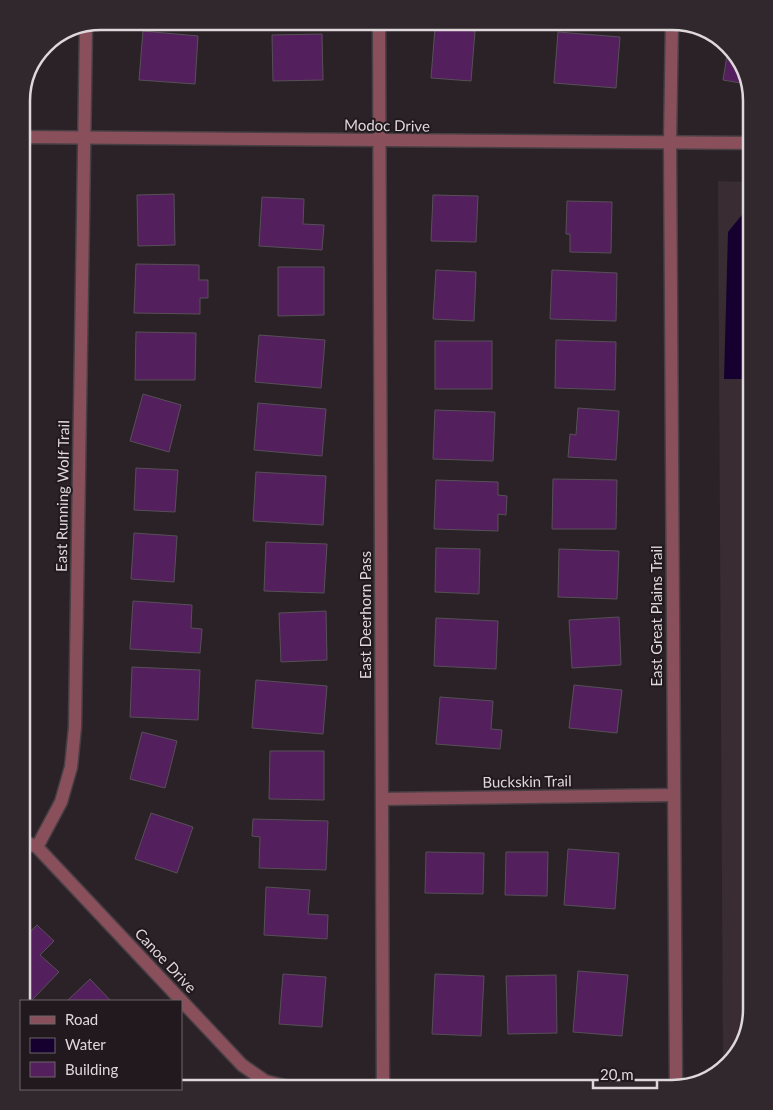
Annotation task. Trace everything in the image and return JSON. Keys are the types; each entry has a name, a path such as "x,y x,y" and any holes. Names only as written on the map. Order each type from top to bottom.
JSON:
{"street":[{"name":"East Deerhorn Pass","path":"380,30 383,1080"},
{"name":"East Great Plains Trail","path":"672,30 670,143 676,1080"},
{"name":"East Running Wolf Trail","path":"37,847 61,802 71,767 75,727 86,31"},
{"name":"Modoc Drive","path":"30,137 743,143"},
{"name":"Buckskin Trail","path":"382,799 673,795"},
{"name":"Canoe Drive","path":"30,844 37,847 181,1000"},
{"name":"Canoe Drive","path":"182,1001 242,1065 264,1080"}],"shaded area":[{"path":"718,181 743,182 743,1009 738,1036 723,1058"}],"water":[{"path":"743,214 743,379 724,379 728,232"}],"building":[{"path":"435,30 475,31 471,81 431,78"},
{"path":"143,31 198,36 195,84 139,80"},
{"path":"558,32 620,37 616,88 554,83"},
{"path":"322,34 323,80 273,81 272,35"},
{"path":"727,57 738,74 741,83 723,80"},
{"path":"174,194 175,245 138,246 137,195"},
{"path":"433,195 478,196 476,242 431,241"},
{"path":"262,197 304,199 303,224 324,225 322,250 259,246"},
{"path":"567,201 612,202 611,253 570,252 570,234 566,234"},
{"path":"136,264 199,265 199,280 208,280 208,298 200,298 200,314 134,313"},
{"path":"278,267 324,267 324,315 278,316"},
{"path":"436,270 476,272 474,321 433,319"},
{"path":"552,270 617,273 616,321 550,319"},
{"path":"136,332 196,333 195,380 135,380"},
{"path":"259,335 325,340 321,388 255,382"},
{"path":"556,340 616,342 615,390 555,388"},
{"path":"435,341 492,341 492,389 435,389"},
{"path":"143,394 181,405 169,452 130,441"},
{"path":"258,403 326,409 322,456 254,450"},
{"path":"578,408 619,411 616,460 568,457 570,434 576,435"},
{"path":"435,410 495,412 493,461 433,459"},
{"path":"136,468 178,470 175,512 134,510"},
{"path":"256,472 326,476 323,525 253,521"},
{"path":"553,479 617,480 616,529 552,529"},
{"path":"436,480 498,482 498,495 507,496 506,515 498,514 498,531 434,529"},
{"path":"134,533 177,536 174,582 131,579"},
{"path":"266,542 327,544 324,593 264,591"},
{"path":"436,548 480,549 479,594 435,592"},
{"path":"559,549 619,551 617,599 558,597"},
{"path":"133,601 192,605 191,628 202,629 200,653 130,649"},
{"path":"326,611 327,660 281,662 279,613"},
{"path":"619,617 621,665 572,668 569,620"},
{"path":"436,618 498,621 496,669 434,666"},
{"path":"132,667 200,670 198,720 130,717"},
{"path":"256,680 327,686 323,734 252,728"},
{"path":"574,685 622,690 617,733 569,728"},
{"path":"440,697 493,701 491,729 502,730 500,749 436,744"},
{"path":"142,732 177,741 165,788 130,779"},
{"path":"270,751 324,751 324,800 269,799"},
{"path":"151,813 193,827 177,873 135,859"},
{"path":"253,819 328,821 326,870 259,868 260,837 252,836"},
{"path":"568,849 619,853 615,909 564,905"},
{"path":"426,852 484,853 483,894 425,893"},
{"path":"506,852 548,852 547,896 505,895"},
{"path":"266,887 310,890 308,914 328,915 327,939 264,935"},
{"path":"37,925 54,941 40,955 59,972 32,1000 30,1000 30,932"},
{"path":"578,971 628,975 622,1036 573,1032"},
{"path":"283,974 326,977 322,1027 279,1024"},
{"path":"435,974 484,976 481,1036 432,1034"},
{"path":"556,975 557,1033 508,1034 506,976"},
{"path":"90,979 110,1000 68,1000"}]}
